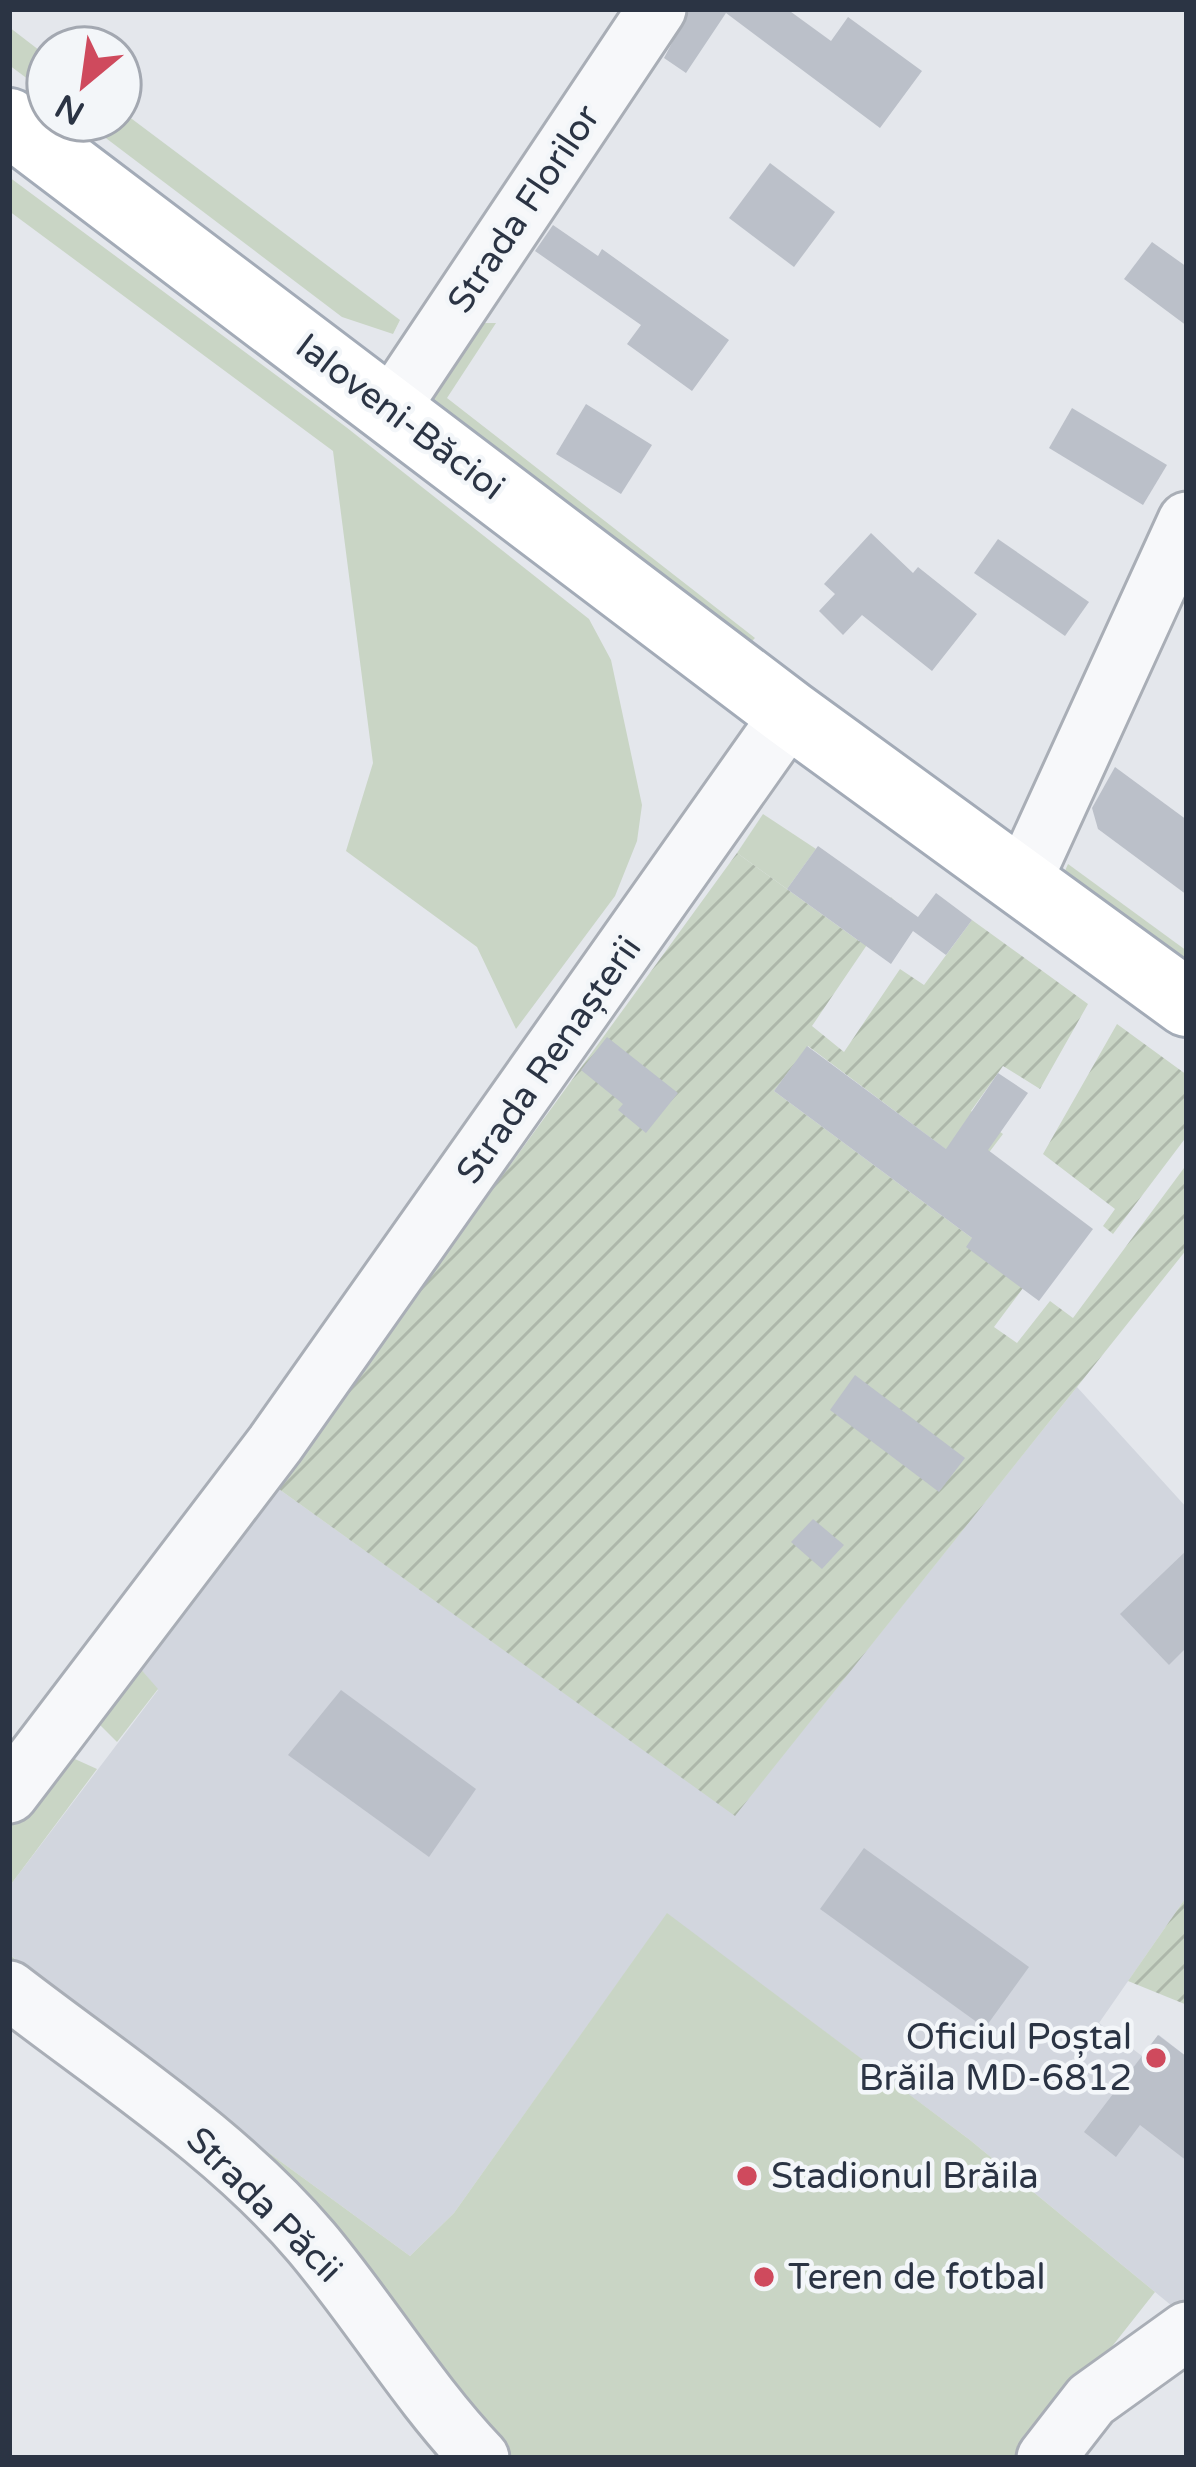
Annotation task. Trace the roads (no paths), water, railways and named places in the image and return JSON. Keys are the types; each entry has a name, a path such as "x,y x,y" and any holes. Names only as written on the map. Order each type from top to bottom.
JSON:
{"main road":[{"name":"Ialoveni-Băcioi","path":"9,122 790,714"},
{"path":"790,714 1187,1003"}],"street":[{"name":"Strada Florilor","path":"390,409 657,9"},
{"path":"1023,880 1187,521"},
{"name":"Strada Renașterii","path":"9,1794 275,1444 790,714"},
{"name":"Strada Păcii","path":"9,1990 205,2141 308,2239 450,2427 480,2458"},
{"path":"1046,2458 1091,2400 1187,2331"}],"place":[{"name":"Oficiul Poștal Brăila MD-6812","path":"1156,2058"},
{"name":"Stadionul Brăila","path":"747,2176"},
{"name":"Teren de fotbal","path":"764,2277"}]}
